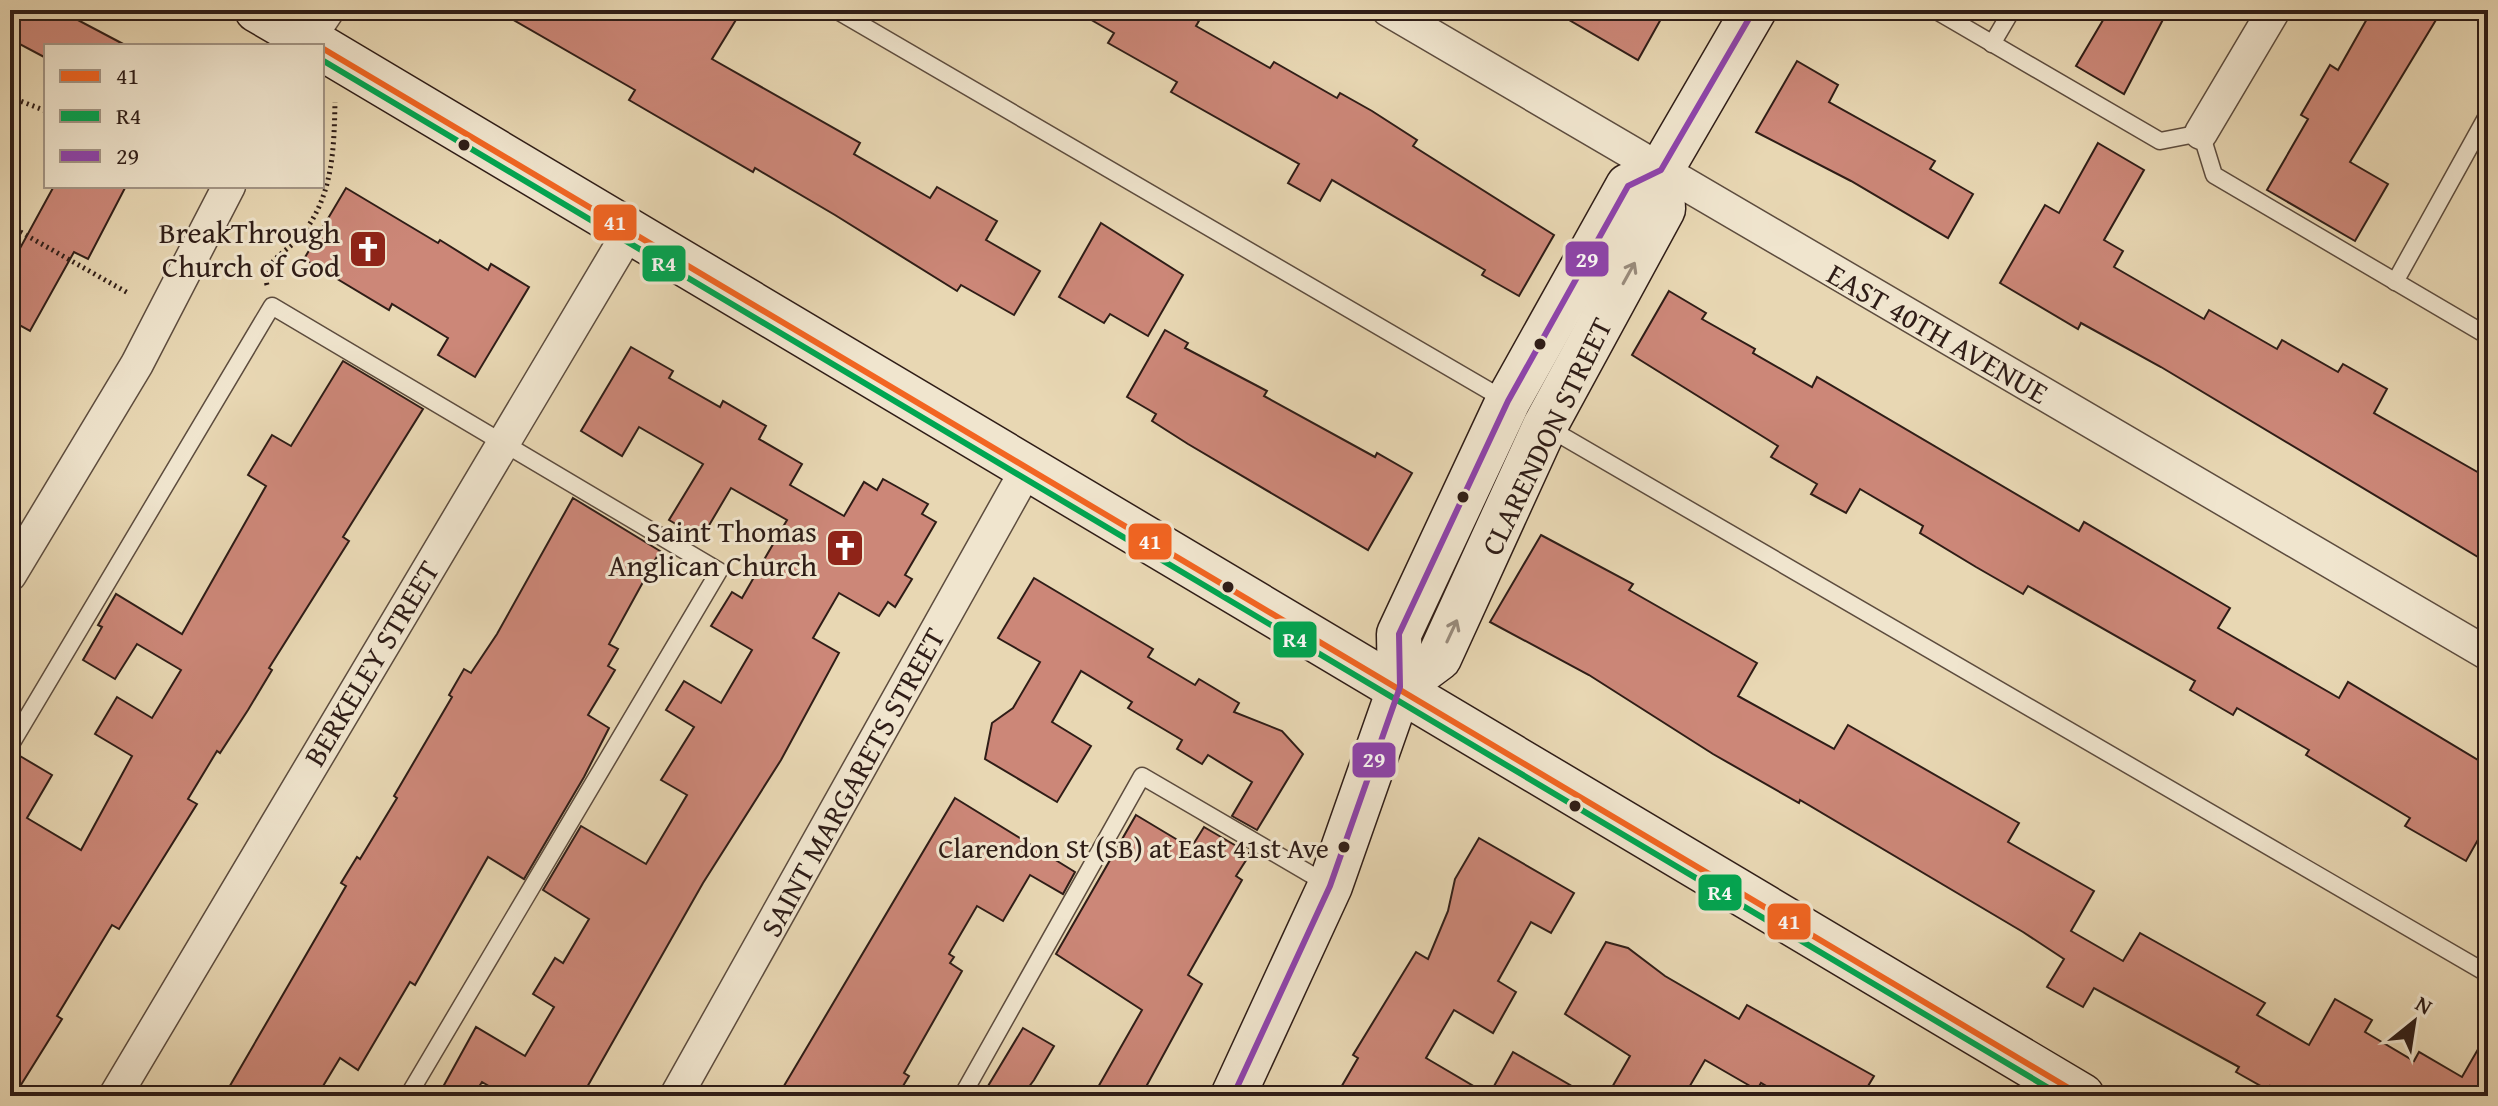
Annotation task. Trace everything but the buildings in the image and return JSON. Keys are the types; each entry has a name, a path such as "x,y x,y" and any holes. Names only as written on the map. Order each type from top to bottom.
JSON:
{"main road":[{"path":"257,10 316,38 629,232 1400,687 2082,1096"},
{"path":"1661,170 1754,10"},
{"name":"CLARENDON STREET","path":"1233,1096 1330,886 1400,687 1399,634 1508,401 1628,186 1661,170 1663,209 1545,426 1439,658 1400,687"}],"street":[{"name":"EAST 40TH AVENUE","path":"1388,10 2488,654"},
{"path":"2201,133 2274,10"},
{"path":"10,575 137,364 228,188"},
{"name":"BERKELEY STREET","path":"115,1096 629,232"},
{"name":"SAINT MARGARETS STREET","path":"676,1096 1028,467"}],"lane":[{"path":"836,10 1508,401"},
{"path":"1935,10 2160,141 2201,133 2214,175 2488,336"},
{"path":"1992,44 2012,10"},
{"path":"2395,282 2488,114"},
{"path":"10,746 272,306 719,571 408,1096"},
{"path":"1545,426 2488,974"},
{"path":"962,1096 1142,776 1330,886"}],"path":[{"path":"10,97 44,110"},
{"path":"272,306 265,277 271,263 300,237 319,206 332,172 335,102"},
{"path":"10,226 128,293"}],"transit line":[{"name":"29","path":"1233,1096 1330,886 1400,687 1399,634 1508,401 1628,186 1661,170 1754,10"},
{"name":"41","path":"324,49 2082,1096"},
{"name":"R4","path":"324,61 2062,1096"}],"place":[{"name":"BreakThrough Church of God","path":"368,249"},
{"name":"Saint Thomas Anglican Church","path":"845,548"},
{"name":"Clarendon St (SB) at East 41st Ave","path":"1344,847"}]}
